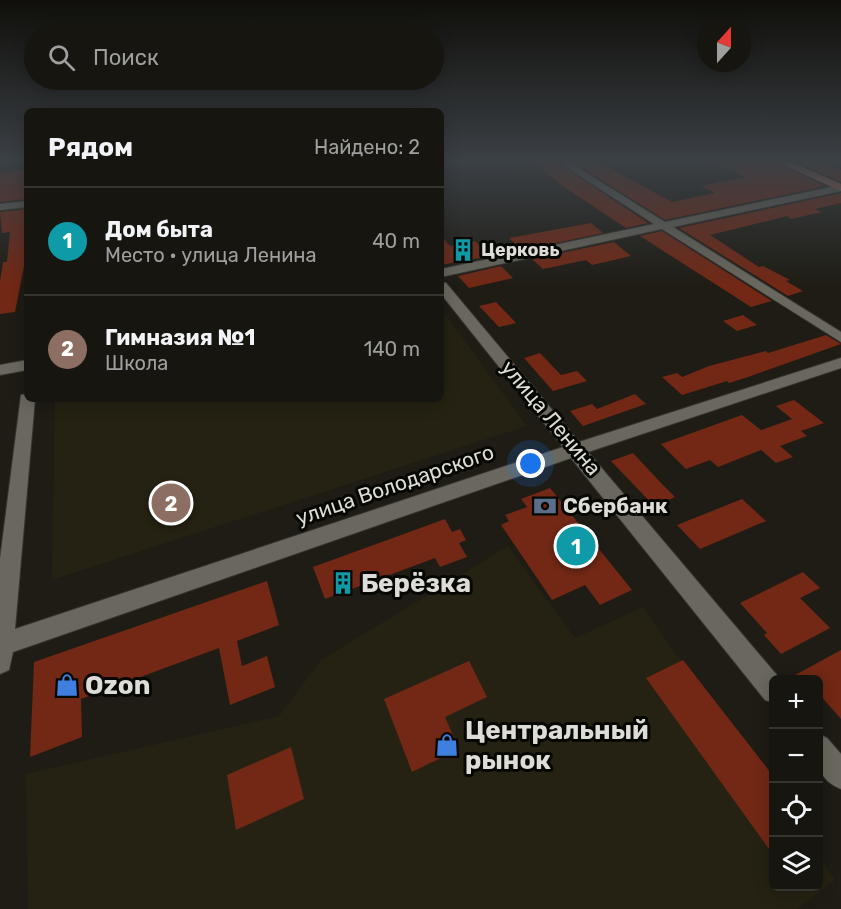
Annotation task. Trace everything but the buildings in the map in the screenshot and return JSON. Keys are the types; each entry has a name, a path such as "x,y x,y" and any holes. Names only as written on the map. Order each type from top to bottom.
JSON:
{"street":[{"path":"625,201 841,338"},
{"path":"444,272 778,201"},
{"path":"0,207 24,204"},
{"name":"улица Ленина","path":"444,290 769,685"},
{"name":"улица Володарского","path":"1,650 577,449 841,363"},
{"path":"0,370 24,365"},
{"path":"1,650 27,402"},
{"path":"823,752 841,775"}],"shaded area":[{"path":"444,313 527,426 52,580 55,402 444,402"},
{"name":"Центральный рынок","path":"508,546 575,638 643,607 769,786 769,891 821,891 797,909 28,909 26,774 279,716 321,660"},
{"name":"Центральный рынок","path":"823,862 835,880 823,889"}],"place":[{"name":"Церковь","path":"463,250"},
{"name":"Гимназия №1","path":"171,503"},
{"name":"Сбербанк","path":"545,506"},
{"name":"Дом быта","path":"576,546"},
{"name":"Берёзка","path":"343,583"},
{"name":"Ozon","path":"67,685"},
{"name":"Центральный рынок","path":"447,745"}]}
